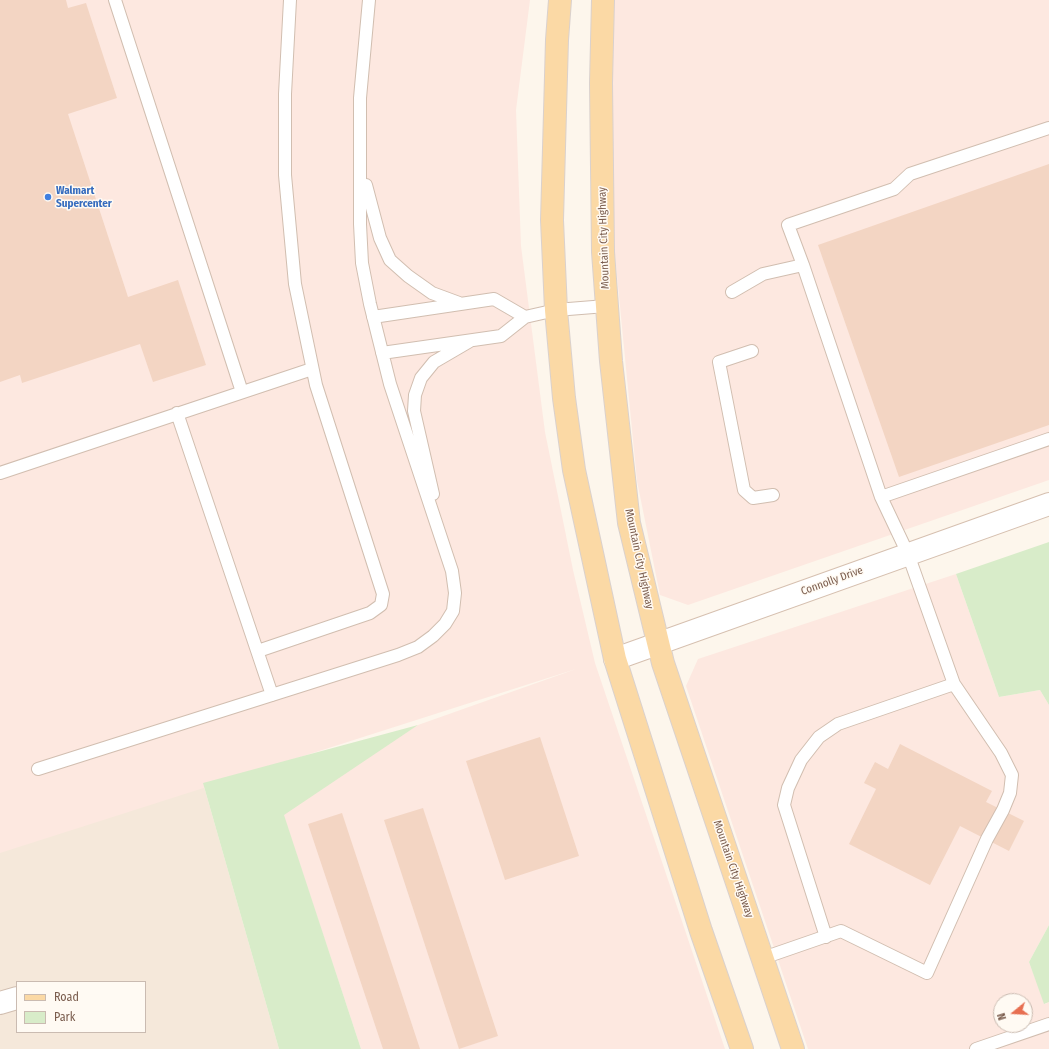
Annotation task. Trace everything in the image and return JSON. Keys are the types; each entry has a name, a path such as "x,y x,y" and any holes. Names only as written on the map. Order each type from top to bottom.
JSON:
{"main road":[{"path":"560,0 557,40 552,220 556,310 564,398 574,470 615,659 701,931 742,1049"},
{"name":"Mountain City Highway","path":"603,0 601,158 603,252 606,306 629,523 658,643 793,1049"}],"street":[{"name":"Connolly Drive","path":"615,659 1049,504"},
{"path":"0,1003 16,998"}],"lane":[{"path":"114,0 242,392"},
{"path":"258,651 370,612 381,605 383,594 316,385 295,284 286,175 285,94 290,0"},
{"path":"368,0 360,98 362,262 373,317 390,384 452,571"},
{"path":"762,958 841,931 928,973 986,840 1003,810 1010,793 1012,775 1001,754 954,684 908,554 881,497 803,265 788,225 894,189 910,174 1049,128"},
{"path":"360,159 369,202 380,238 390,260 408,276 432,292 459,303"},
{"path":"732,292 763,274 803,265"},
{"path":"373,317 494,299 525,317"},
{"path":"382,353 501,336 525,317 556,310 606,306"},
{"path":"38,769 398,655 418,647 433,636 445,624 453,611 455,593 452,571 418,431 414,411 415,395 421,378 434,362 470,340"},
{"path":"752,351 719,362 744,490 753,498 773,495"},
{"path":"0,473 312,369"},
{"path":"177,413 272,695"},
{"path":"881,497 1049,439"},
{"path":"826,936 784,805 788,788 801,760 819,737 838,724 954,684"},
{"path":"976,1049 1008,1044 1049,1024"}],"shaded area":[{"path":"0,0 530,0 516,110 521,246 545,432 573,570 595,663 725,1049 361,1049 281,808 418,725 576,669 0,853"},
{"path":"614,0 1049,0 1049,480 688,605 660,595 637,481 614,245 612,28"},
{"path":"956,574 999,697 1040,690 1049,705 1049,925 1029,962 1045,1004 1049,1002 1049,1049 808,1049 686,686 698,659"},
{"path":"203,783 279,1049 0,1049 0,852"}],"green space":[{"path":"1049,542 1049,705 1040,690 999,697 956,574"},
{"path":"418,725 284,815 361,1049 279,1049 203,783"},
{"path":"1049,925 1049,1002 1044,1004 1029,962"}],"building":[{"name":"Walmart Supercenter","path":"0,0 66,0 68,8 86,3 117,98 68,114 128,297 178,280 206,365 153,382 140,344 22,383 20,375 0,382"},
{"path":"1049,164 1049,425 899,477 818,245"},
{"path":"540,737 579,856 505,880 466,761"},
{"path":"900,744 992,791 986,802 1024,821 1009,851 960,826 930,885 849,844 876,789 864,783 875,762 888,769"},
{"path":"423,808 498,1036 459,1049 384,820"},
{"path":"342,813 420,1049 383,1049 308,824"}],"place":[{"name":"Walmart Supercenter","path":"48,197"}]}
